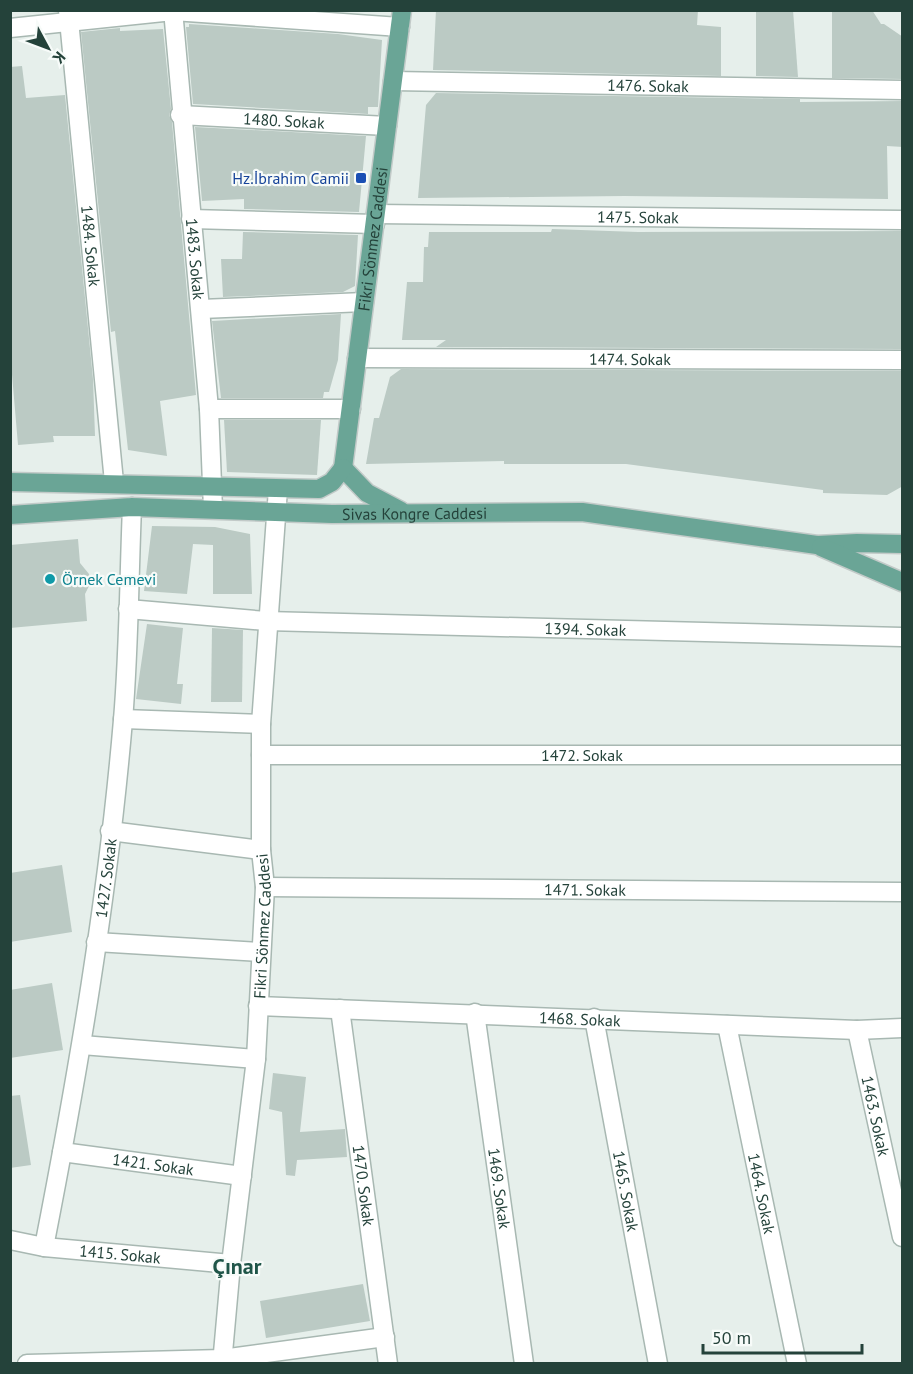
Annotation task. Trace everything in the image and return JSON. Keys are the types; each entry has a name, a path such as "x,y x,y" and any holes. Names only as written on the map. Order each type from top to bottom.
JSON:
{"main road":[{"name":"Fikri Sönmez Caddesi","path":"343,468 401,19"},
{"path":"10,482 114,482 319,489 332,482 343,468 367,493 405,513"},
{"name":"Sivas Kongre Caddesi","path":"10,515 132,507 276,513 582,512 817,545 903,544"},
{"name":"Sivas Kongre Caddesi","path":"817,545 903,582"}],"street":[{"path":"10,28 68,16 173,11 401,19"},
{"name":"1483. Sokak","path":"173,11 180,115 210,409 213,509"},
{"name":"1484. Sokak","path":"68,16 114,482"},
{"name":"1476. Sokak","path":"393,81 903,90"},
{"name":"1480. Sokak","path":"180,115 387,126"},
{"name":"1475. Sokak","path":"191,219 903,219"},
{"path":"201,309 364,302"},
{"name":"1474. Sokak","path":"357,357 903,360"},
{"path":"210,409 351,409"},
{"name":"Fikri Sönmez Caddesi","path":"222,1361 231,1264 256,1059 265,887 261,850 261,724 266,621 278,489"},
{"name":"1427. Sokak","path":"44,1247 82,1045 110,831 123,719 132,507"},
{"name":"1394. Sokak","path":"128,609 266,621 903,637"},
{"path":"123,719 261,724"},
{"name":"1472. Sokak","path":"261,754 903,755"},
{"path":"110,831 261,850"},
{"name":"1471. Sokak","path":"265,887 903,892"},
{"path":"96,942 260,952"},
{"name":"1468. Sokak","path":"258,1006 857,1030 903,1028"},
{"name":"1470. Sokak","path":"340,1009 388,1364"},
{"name":"1469. Sokak","path":"475,1014 524,1364"},
{"name":"1465. Sokak","path":"594,1018 658,1364"},
{"name":"1464. Sokak","path":"727,1025 797,1364"},
{"name":"1463. Sokak","path":"857,1030 903,1237"},
{"path":"82,1045 256,1059"},
{"name":"1421. Sokak","path":"63,1152 242,1176"},
{"name":"1415. Sokak","path":"10,1240 44,1247 231,1264"},
{"path":"27,1364 222,1361 385,1338"}],"building":[{"path":"436,10 698,10 697,25 721,27 721,76 433,70"},
{"path":"756,10 793,10 798,77 756,76"},
{"path":"832,10 872,10 881,24 903,37 903,79 832,78"},
{"path":"189,24 338,34 382,40 378,107 368,107 368,114 193,104 186,27 189,27"},
{"path":"120,28 120,31 163,29 196,395 160,401 167,456 128,450 115,331 111,332 81,32"},
{"path":"22,66 26,98 65,95 93,379 95,436 53,436 54,442 18,445 10,351 10,67"},
{"path":"436,93 800,99 800,102 903,101 903,147 887,146 888,199 625,196 418,198 426,105"},
{"path":"195,127 366,136 359,212 244,209 244,199 202,201"},
{"path":"552,229 638,232 903,231 903,349 436,347 446,340 402,340 407,282 423,282 424,247 428,247 429,232 551,232"},
{"path":"243,232 358,235 355,286 343,292 223,297 221,259 242,259"},
{"path":"341,314 338,360 329,392 324,392 323,398 221,398 212,321"},
{"path":"401,369 903,371 903,486 887,495 823,493 823,490 626,464 504,464 504,461 366,464 374,418 379,418 390,377"},
{"path":"224,420 321,420 317,475 227,472"},
{"path":"152,526 215,527 250,534 252,594 213,594 213,545 193,544 187,594 144,591"},
{"name":"Örnek Cemevi","path":"78,539 80,563 89,574 90,584 85,594 87,621 10,628 10,545"},
{"path":"147,624 183,628 177,684 183,684 181,704 136,699"},
{"path":"212,628 243,630 242,702 211,702"},
{"path":"62,865 72,932 10,942 10,873"},
{"path":"52,983 63,1050 10,1058 10,990"},
{"path":"273,1073 306,1077 300,1132 345,1129 347,1157 297,1160 295,1176 286,1175 282,1112 269,1109"},
{"path":"20,1095 31,1165 10,1168 10,1096"},
{"path":"363,1284 370,1321 266,1338 260,1301"}],"place":[{"name":"Hz.İbrahim Camii","path":"361,178"},
{"name":"Örnek Cemevi","path":"50,579"}],"district":[{"name":"Çınar","path":"237,1266"}]}
